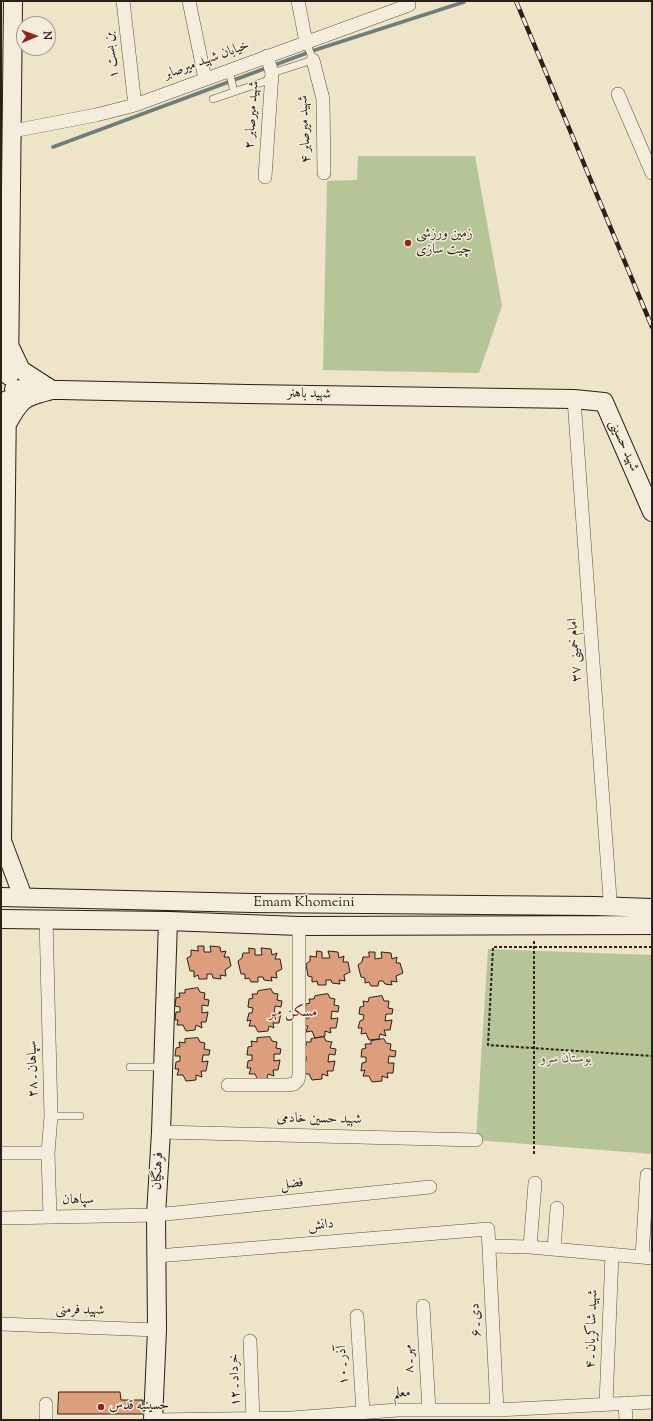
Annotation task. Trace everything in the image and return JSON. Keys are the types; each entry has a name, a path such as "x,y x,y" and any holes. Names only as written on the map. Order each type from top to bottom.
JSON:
{"main road":[{"path":"13,2 13,131 9,346 6,388 2,842 22,897"},
{"path":"9,346 21,370 52,390"},
{"name":"شهید باهنر","path":"6,388 247,394 574,399 604,402"},
{"path":"6,426 16,408 23,400 29,396 52,390"},
{"name":"شهید حسینی","path":"604,402 652,512"},
{"name":"Emam Khomeini","path":"1,897 252,903 604,904"},
{"path":"604,904 652,899"},
{"path":"252,903 252,925"},
{"path":"604,904 652,908"},
{"name":"Emam Khomeini","path":"1,919 168,921 299,926 652,925"},
{"name":"فرهنگیان","path":"153,1420 157,1330 156,1215 161,1132 168,921"},
{"path":"601,925 612,932 652,933"}],"street":[{"name":"بن بست ۱","path":"123,1 135,105"},
{"path":"189,1 205,79"},
{"path":"298,1 306,42"},
{"name":"خیابان شهید میرصابر","path":"13,131 135,105 408,3"},
{"name":"شهید میرصابر ۲","path":"265,176 272,74 267,56"},
{"name":"شهید میرصابر ۴","path":"313,60 323,99 324,173"},
{"path":"618,94 652,173"},
{"name":"امام خمینی ۳۷","path":"574,399 604,904"},
{"name":"سپاهان ـ ۲۸","path":"46,920 51,1116 48,1153 50,1217"},
{"path":"228,1085 286,1085 294,1084 298,1080 299,926"},
{"name":"شهید حسین خادمی","path":"161,1132 476,1140"},
{"path":"1,1153 48,1153"},
{"path":"489,1246 530,1247 647,1258 647,1175"},
{"path":"530,1247 535,1183"},
{"name":"فضل","path":"156,1215 430,1187"},
{"path":"554,1249 557,1208"},
{"name":"سپاهان","path":"1,1218 156,1215"},
{"name":"دانش","path":"157,1256 488,1229"},
{"name":"دی ـ ۶","path":"488,1229 498,1410"},
{"name":"شهید شاکریان ـ ۴","path":"606,1404 612,1254"},
{"name":"مهر ـ ۸","path":"423,1306 428,1410"},
{"name":"آذر ـ ۱۰","path":"356,1316 363,1412"},
{"name":"شهید فرمنی","path":"1,1324 157,1330"},
{"name":"خرداد ـ ۱۲","path":"250,1341 253,1419"},
{"name":"معلم","path":"153,1420 292,1419 363,1412 397,1415 428,1410 498,1410 511,1414 606,1404 652,1402"},
{"path":"625,1403 626,1420"},
{"path":"46,1404 46,1420"}],"lane":[{"path":"213,99 266,81 272,74 313,60 306,42"},
{"path":"229,70 234,92"},
{"path":"130,1067 162,1066"},
{"path":"51,1116 80,1116"}],"path":[{"path":"534,925 534,1154"},
{"path":"652,947 492,947 488,1045 652,1056"}],"green space":[{"name":"زمین ورزشی چیت سازی","path":"358,156 475,156 502,306 479,373 323,370 327,181 357,180"},
{"name":"بوستان سرو","path":"488,949 652,955 652,1154 476,1140"}],"building":[{"path":"198,946 204,946 204,952 211,952 210,946 220,947 221,952 226,951 224,957 229,957 231,966 225,970 226,976 220,975 221,979 213,978 212,974 207,974 207,979 199,979 198,975 194,977 194,971 190,971 187,958 191,956 191,950 198,951"},
{"path":"249,948 255,949 255,955 262,955 261,948 271,949 272,955 277,953 275,959 280,959 282,969 276,972 277,978 271,977 272,981 264,980 263,977 258,977 258,982 251,982 249,978 245,979 245,974 241,974 238,961 242,958 243,953 249,953"},
{"path":"317,951 322,952 322,958 330,958 328,951 338,952 339,958 344,956 343,962 348,962 350,972 344,975 345,981 339,980 340,984 332,983 331,980 326,980 326,985 318,985 317,981 312,982 312,977 308,976 306,964 310,961 310,956 316,957"},
{"path":"369,952 375,952 375,959 382,958 381,952 391,953 392,959 397,957 396,963 400,963 403,973 396,976 397,982 391,981 392,985 379,981 378,986 371,986 369,982 365,983 365,978 361,977 358,965 362,962 363,957 369,957"},
{"path":"198,988 200,992 205,993 204,999 209,1000 208,1006 202,1005 202,1013 208,1012 206,1022 201,1022 202,1028 196,1025 195,1030 186,1031 183,1025 177,1025 178,1020 175,1020 176,1012 180,1012 180,1007 175,1006 176,998 180,997 179,993 185,993 185,990"},
{"path":"271,989 273,993 278,994 277,1000 282,1001 281,1007 275,1006 274,1014 281,1013 279,1023 273,1023 274,1028 269,1026 268,1031 258,1032 255,1026 249,1026 251,1020 247,1021 249,1013 252,1013 253,1008 248,1007 249,999 253,998 252,994 257,994 258,991"},
{"path":"328,994 330,998 335,999 334,1005 339,1006 338,1012 332,1011 331,1019 338,1018 336,1028 330,1028 331,1033 325,1031 325,1036 315,1038 312,1031 306,1032 308,1026 304,1026 306,1018 309,1018 310,1013 305,1012 306,1004 310,1003 309,999 314,999 315,996"},
{"path":"382,996 384,1001 389,1001 388,1008 393,1009 392,1014 386,1014 385,1021 392,1020 390,1030 384,1030 386,1036 380,1034 379,1039 369,1040 366,1033 361,1034 362,1028 358,1028 364,1015 359,1014 360,1007 364,1006 363,1001 368,1002 369,998"},
{"path":"270,1037 272,1041 277,1042 276,1048 281,1049 280,1054 274,1054 274,1061 280,1060 278,1070 273,1070 274,1076 268,1074 267,1079 258,1080 255,1074 249,1074 251,1068 247,1068 248,1061 252,1060 252,1055 247,1055 248,1047 252,1046 251,1041 257,1042 257,1038"},
{"path":"324,1037 326,1041 332,1042 330,1048 336,1049 335,1055 329,1054 328,1062 335,1061 333,1071 327,1071 328,1076 322,1074 322,1079 312,1080 309,1074 303,1074 303,1061 306,1061 306,1056 302,1055 302,1047 306,1046 306,1042 311,1042 311,1039"},
{"path":"198,1038 200,1042 205,1043 204,1049 210,1050 209,1055 203,1055 202,1062 208,1061 206,1071 201,1071 202,1077 196,1075 196,1080 186,1081 183,1075 177,1075 179,1069 175,1069 176,1062 180,1061 180,1056 175,1056 176,1048 180,1047 179,1042 185,1043 185,1039"},
{"path":"384,1039 386,1043 391,1044 390,1050 396,1051 395,1057 389,1056 388,1063 394,1063 393,1073 387,1073 388,1078 382,1076 382,1081 372,1082 369,1076 363,1076 365,1070 361,1071 362,1063 366,1062 366,1057 361,1057 362,1049 366,1048 365,1044 371,1044 371,1041"},
{"name":"حسینیه قدس","path":"59,1392 120,1392 121,1400 143,1400 143,1414 58,1414"}],"waterway":[{"path":"53,147 315,50 464,2"}],"railway":[{"path":"516,1 652,327"}],"place":[{"name":"زمین ورزشی چیت سازی","path":"408,243"},
{"name":"حسینیه قدس","path":"101,1407"}],"district":[{"name":"مسکن مهر","path":"293,1013"}]}
